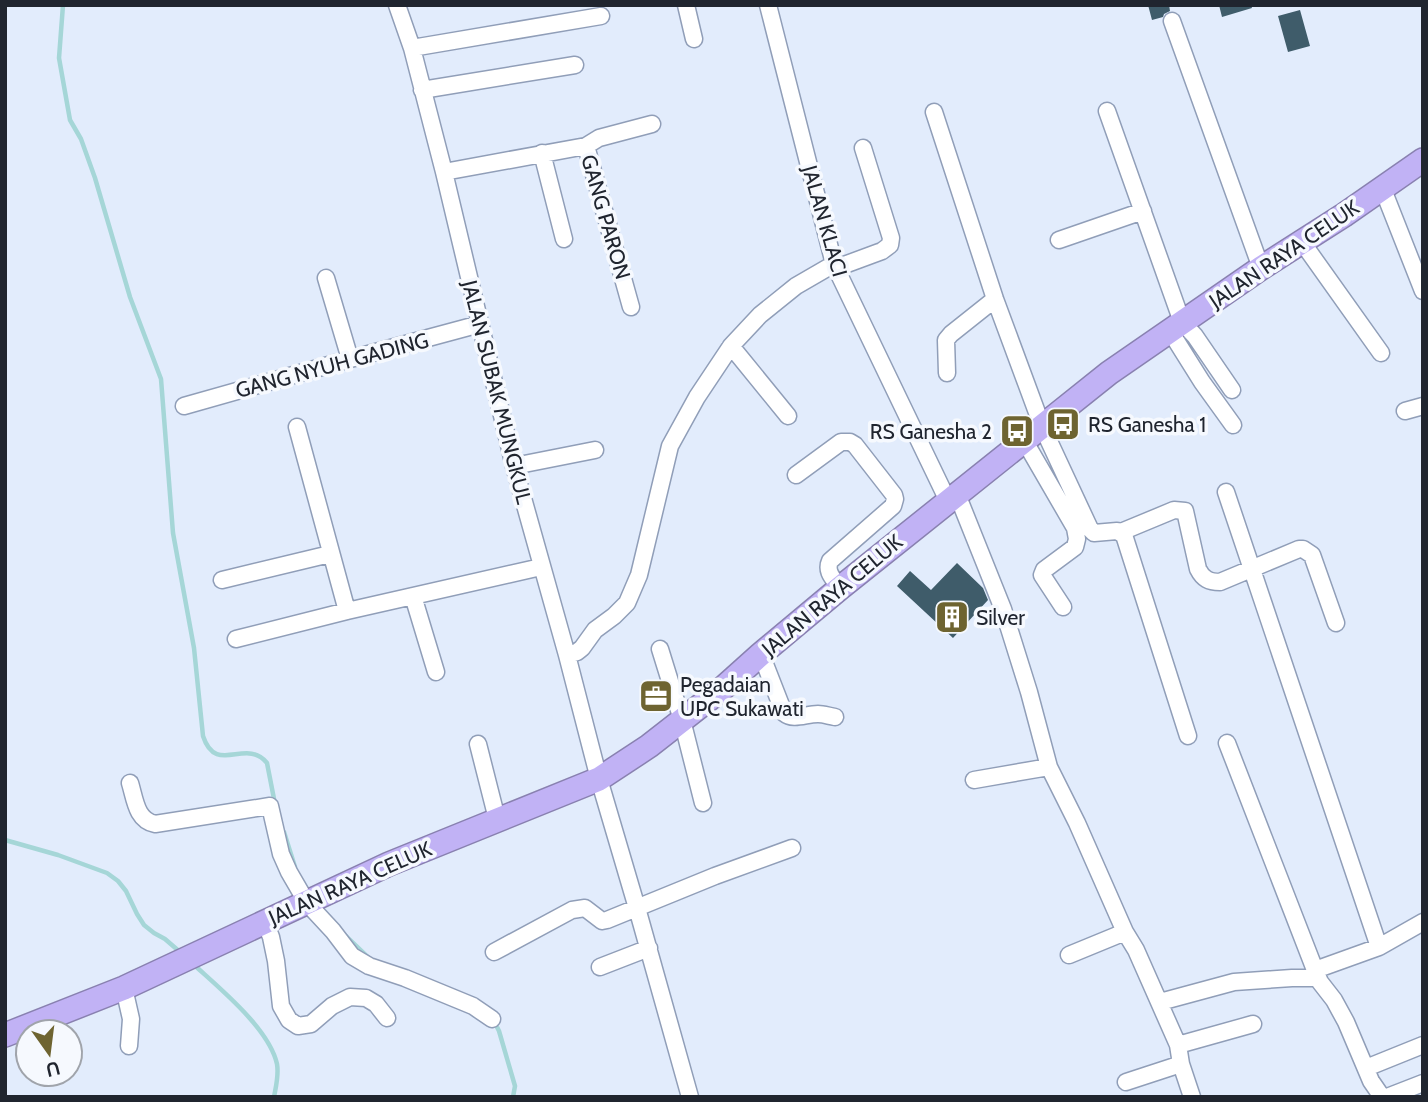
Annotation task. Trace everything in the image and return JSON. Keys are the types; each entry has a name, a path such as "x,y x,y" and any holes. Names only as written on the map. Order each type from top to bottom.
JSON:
{"highway":[{"name":"JALAN RAYA CELUK","path":"5,1035 158,973 389,864 599,779 649,747 722,689 840,588 952,497 1032,439 1109,373 1423,160"}],"street":[{"name":"JALAN SUBAK MUNGKUL","path":"397,5 412,48 444,172 514,466 541,567 690,1097"},
{"path":"686,5 694,38"},
{"name":"JALAN KLACI","path":"768,5 835,266 952,497 1003,609 1049,767 1160,1002 1178,1045 1192,1097"},
{"path":"412,48 601,16"},
{"path":"1172,21 1261,268"},
{"path":"422,90 575,65"},
{"path":"934,111 995,299 1032,439 1075,528 1075,547 1044,570 1042,575 1063,607"},
{"path":"1107,111 1143,211 1176,326 1202,382 1233,425"},
{"path":"586,146 598,138 652,124"},
{"name":"GANG PARON","path":"444,172 586,146 632,307"},
{"path":"567,655 582,648 595,630 627,603 639,575 670,446 697,397 731,346 760,315 796,286 835,266 882,251 890,245 891,238 863,148"},
{"path":"542,153 564,239"},
{"path":"1382,187 1423,291"},
{"path":"1059,240 1143,211"},
{"path":"1302,242 1381,353"},
{"path":"326,278 350,359"},
{"path":"947,373 946,340 995,299"},
{"name":"GANG NYUH GADING","path":"184,406 480,324"},
{"path":"1176,326 1195,336 1231,390"},
{"path":"731,346 788,416"},
{"path":"1405,411 1423,406"},
{"path":"297,427 347,611"},
{"path":"1032,439 1094,533 1121,532 1174,510 1185,511 1198,569 1207,580 1220,582 1298,549 1308,552 1312,555 1336,624"},
{"path":"796,475 841,442 850,442 855,444 894,495 893,506 830,561 828,569 840,588"},
{"path":"514,466 594,450"},
{"path":"1226,492 1379,947"},
{"path":"1121,532 1188,736"},
{"path":"222,580 330,554"},
{"path":"236,639 541,567"},
{"path":"413,596 436,672"},
{"path":"660,649 703,803"},
{"path":"761,654 787,716 819,714 835,717"},
{"path":"1227,743 1317,974 1334,1000 1371,1081 1384,1097 1423,1083"},
{"path":"478,744 497,819"},
{"path":"974,779 1049,767"},
{"path":"130,783 144,821 155,824 270,806 281,854 289,872 352,956 362,963 473,1006 492,1019"},
{"path":"494,952 572,910 585,908 601,920 607,920 792,848"},
{"path":"265,922 276,961 281,1006 289,1020 298,1026 311,1024 332,1006 350,997 366,998 376,1004 387,1018"},
{"path":"1160,1002 1234,982 1317,974 1379,947 1423,922"},
{"path":"1069,955 1125,932"},
{"path":"600,967 649,948"},
{"path":"124,988 131,1019 129,1046"},
{"path":"1178,1045 1253,1024"},
{"path":"1366,1068 1423,1045"},
{"path":"1126,1082 1181,1064"}],"building":[{"path":"1148,5 1169,5 1170,11 1163,17 1152,20"},
{"path":"1219,5 1251,5 1252,8 1222,17"},
{"path":"1300,10 1310,46 1288,52 1278,16"},
{"name":"Silver","path":"957,563 983,588 988,600 953,638 897,586 910,571 931,590"}],"waterway":[{"path":"63,5 59,58 70,120 81,139 95,178 130,297 161,379 173,533 194,648 203,736 209,748 216,753 250,753 267,763 275,804"},
{"path":"284,832 295,867"},
{"path":"5,840 107,873 126,891 144,925 180,952"},
{"path":"346,936 370,959"},
{"path":"192,963 241,1009 264,1036 277,1064 274,1097"},
{"path":"494,1021 515,1086 513,1097"}],"place":[{"name":"RS Ganesha 1","path":"1063,424"},
{"name":"RS Ganesha 2","path":"1017,431"},
{"name":"Silver","path":"952,617"},
{"name":"Pegadaian UPC Sukawati","path":"656,696"}]}
